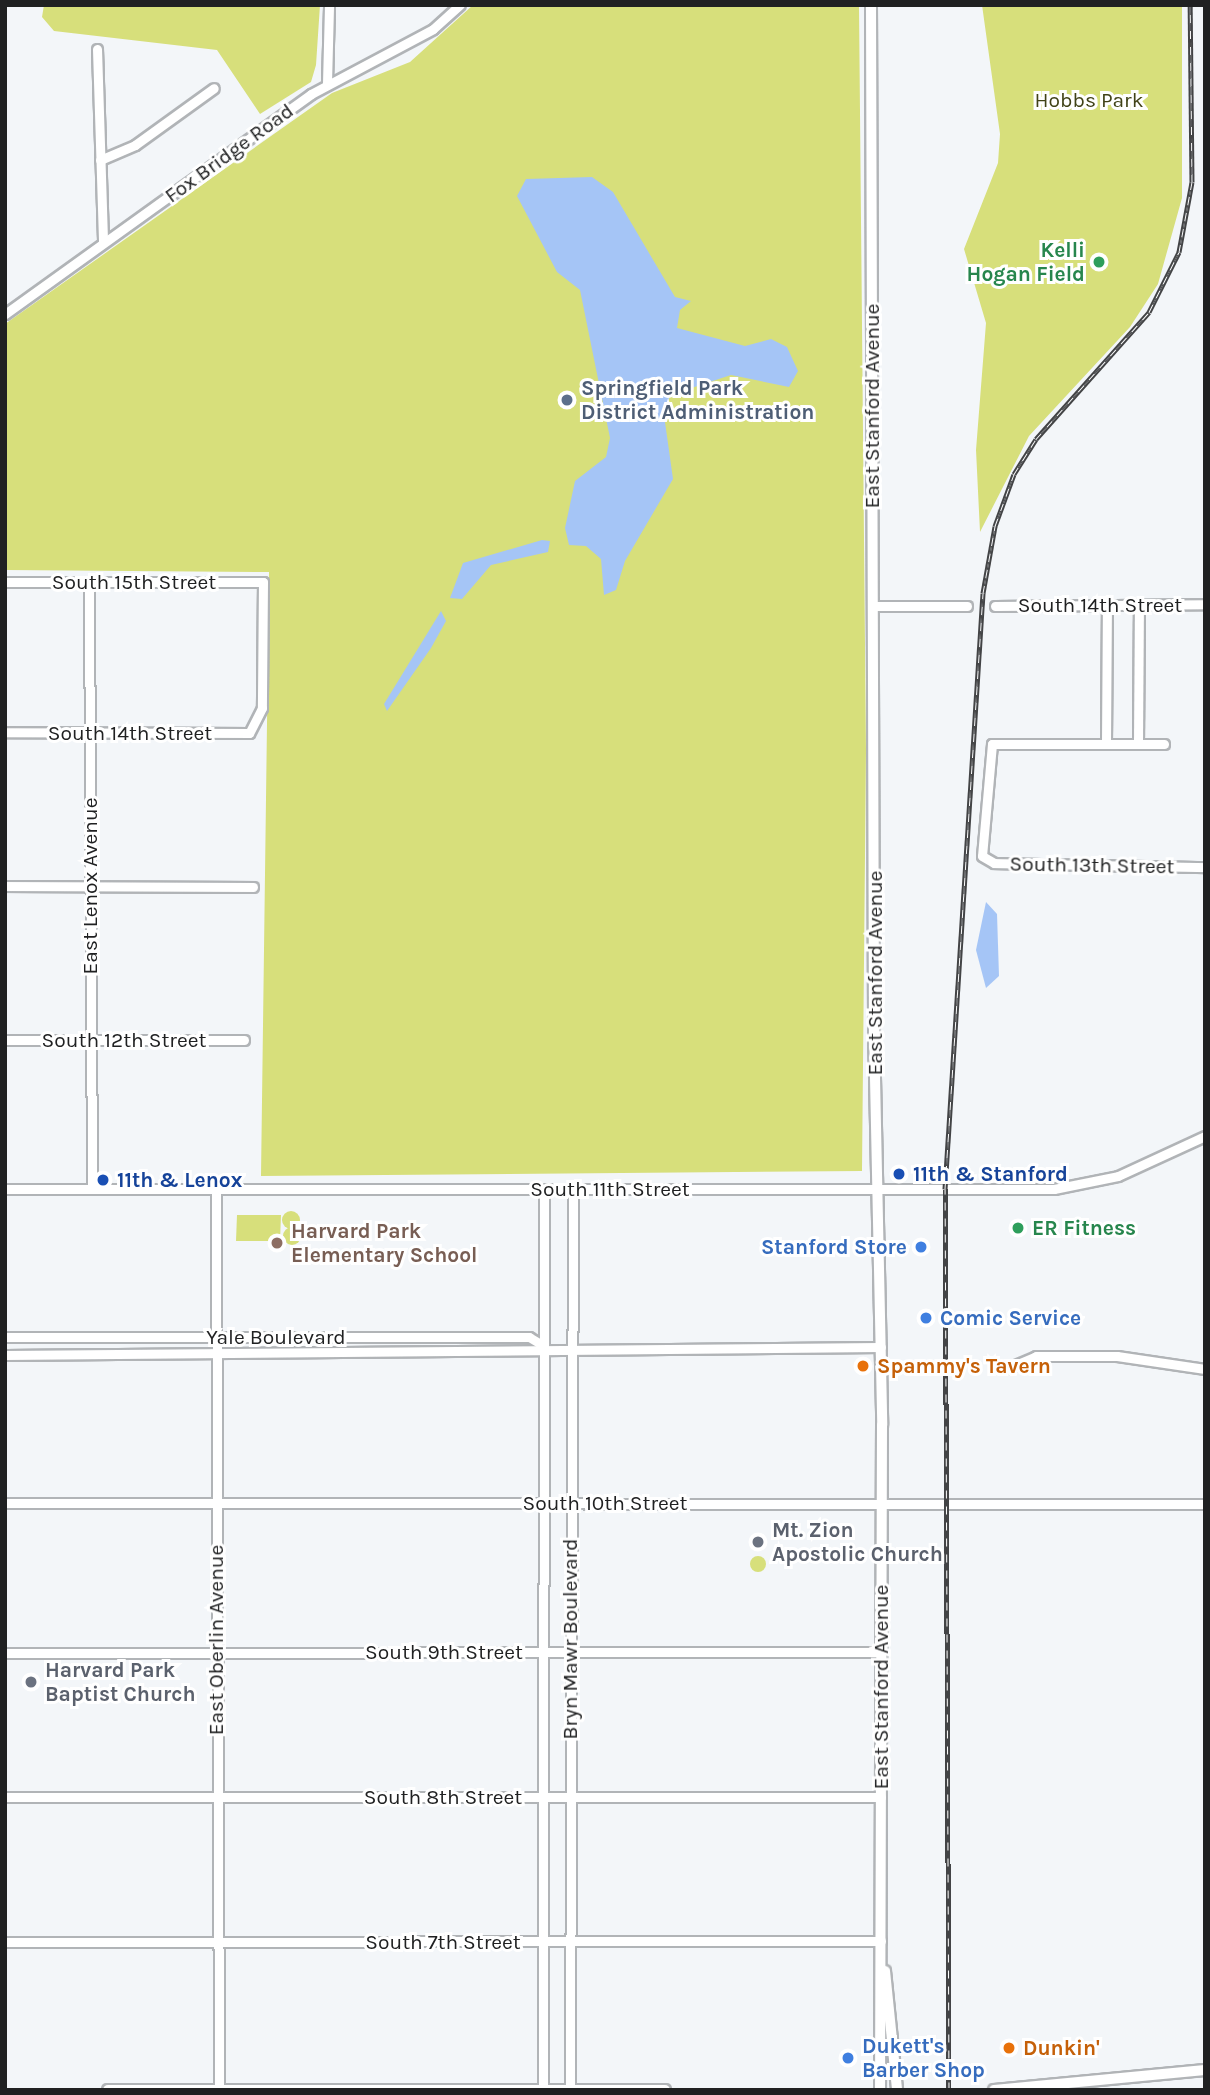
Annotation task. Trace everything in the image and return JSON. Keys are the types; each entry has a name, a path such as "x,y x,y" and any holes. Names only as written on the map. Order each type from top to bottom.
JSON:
{"main road":[{"name":"East Stanford Avenue","path":"871,5 882,1504 880,2090"},
{"name":"East Stanford Avenue","path":"881,1941 897,2090"},
{"path":"994,2090 1205,2070"},
{"path":"108,2090 665,2090"}],"street":[{"path":"327,83 329,5"},
{"name":"Fox Bridge Road","path":"5,314 327,83 386,57 460,5"},
{"path":"97,49 103,242"},
{"path":"100,160 135,145 214,88"},
{"name":"South 15th Street","path":"5,582 262,582 262,708 254,729"},
{"name":"East Lenox Avenue","path":"89,582 92,1189"},
{"name":"South 14th Street","path":"995,606 1205,604"},
{"path":"874,606 967,606"},
{"path":"1107,606 1106,742 1164,744"},
{"path":"1138,742 1139,606"},
{"name":"South 14th Street","path":"5,732 254,729"},
{"name":"South 13th Street","path":"1106,742 992,744 982,856 994,863 1205,867"},
{"path":"5,886 253,887"},
{"name":"South 12th Street","path":"5,1040 244,1040"},
{"name":"South 11th Street","path":"5,1189 1076,1187 1118,1176 1205,1136"},
{"name":"Bryn Mawr Boulevard","path":"543,2090 544,1189"},
{"name":"Bryn Mawr Boulevard","path":"570,2090 573,1189"},
{"name":"East Oberlin Avenue","path":"216,1190 216,1942 219,2089"},
{"name":"Yale Boulevard","path":"5,1337 530,1337 544,1346"},
{"name":"Yale Boulevard","path":"5,1355 529,1354 544,1346 881,1347"},
{"path":"1006,1369 1035,1356 1117,1356 1205,1369"},
{"name":"South 10th Street","path":"5,1503 1205,1504"},
{"name":"South 9th Street","path":"5,1653 882,1652"},
{"name":"South 8th Street","path":"5,1797 881,1797"},
{"name":"South 7th Street","path":"5,1942 881,1941"}],"green space":[{"path":"44,5 320,5 316,65 311,82 260,114 217,50 54,31 42,17"},
{"path":"473,5 859,5 866,751 862,1171 261,1176 269,572 5,570 5,324 332,93 410,62"},
{"name":"Hobbs Park","path":"982,5 1182,5 1182,198 1158,284 1130,327 1029,436 980,532 976,450 986,323 964,249 998,163 1000,134"},
{"path":"287,1211 295,1211 300,1220 298,1227 287,1229 282,1224 282,1216"},
{"path":"237,1215 281,1215 280,1241 236,1241"},
{"path":"288,1227 296,1227 301,1236 299,1243 288,1245 283,1240 283,1232"},
{"path":"758,1556 764,1558 764,1570 758,1572 752,1570 750,1564 752,1558"}],"water":[{"path":"592,177 613,192 675,297 691,301 680,310 677,328 745,346 771,339 787,347 798,371 789,387 731,375 670,395 664,415 673,479 625,561 616,590 604,595 601,559 586,546 569,545 565,528 575,481 606,457 610,438 580,290 557,272 517,196 526,179"},
{"path":"542,540 550,541 548,552 491,565 462,599 450,598 463,563"},
{"path":"441,611 446,621 431,648 387,711 384,704"},
{"path":"986,902 997,914 999,976 986,988 976,950"}],"railway":[{"path":"949,2090 945,1189 983,593 995,526 1014,474 1036,439 1149,312 1179,252 1192,182 1190,5"}],"place":[{"name":"Kelli Hogan Field","path":"1099,262"},
{"name":"Springfield Park District Administration","path":"567,400"},
{"name":"11th & Stanford","path":"899,1174"},
{"name":"11th & Lenox","path":"103,1180"},
{"name":"ER Fitness","path":"1018,1228"},
{"name":"Harvard Park Elementary School","path":"277,1243"},
{"name":"Stanford Store","path":"921,1247"},
{"name":"Comic Service","path":"926,1318"},
{"name":"Spammy's Tavern","path":"863,1366"},
{"name":"Mt. Zion Apostolic Church","path":"758,1542"},
{"name":"Harvard Park Baptist Church","path":"31,1682"},
{"name":"Dunkin'","path":"1009,2048"},
{"name":"Dukett's Barber Shop","path":"848,2058"}]}
